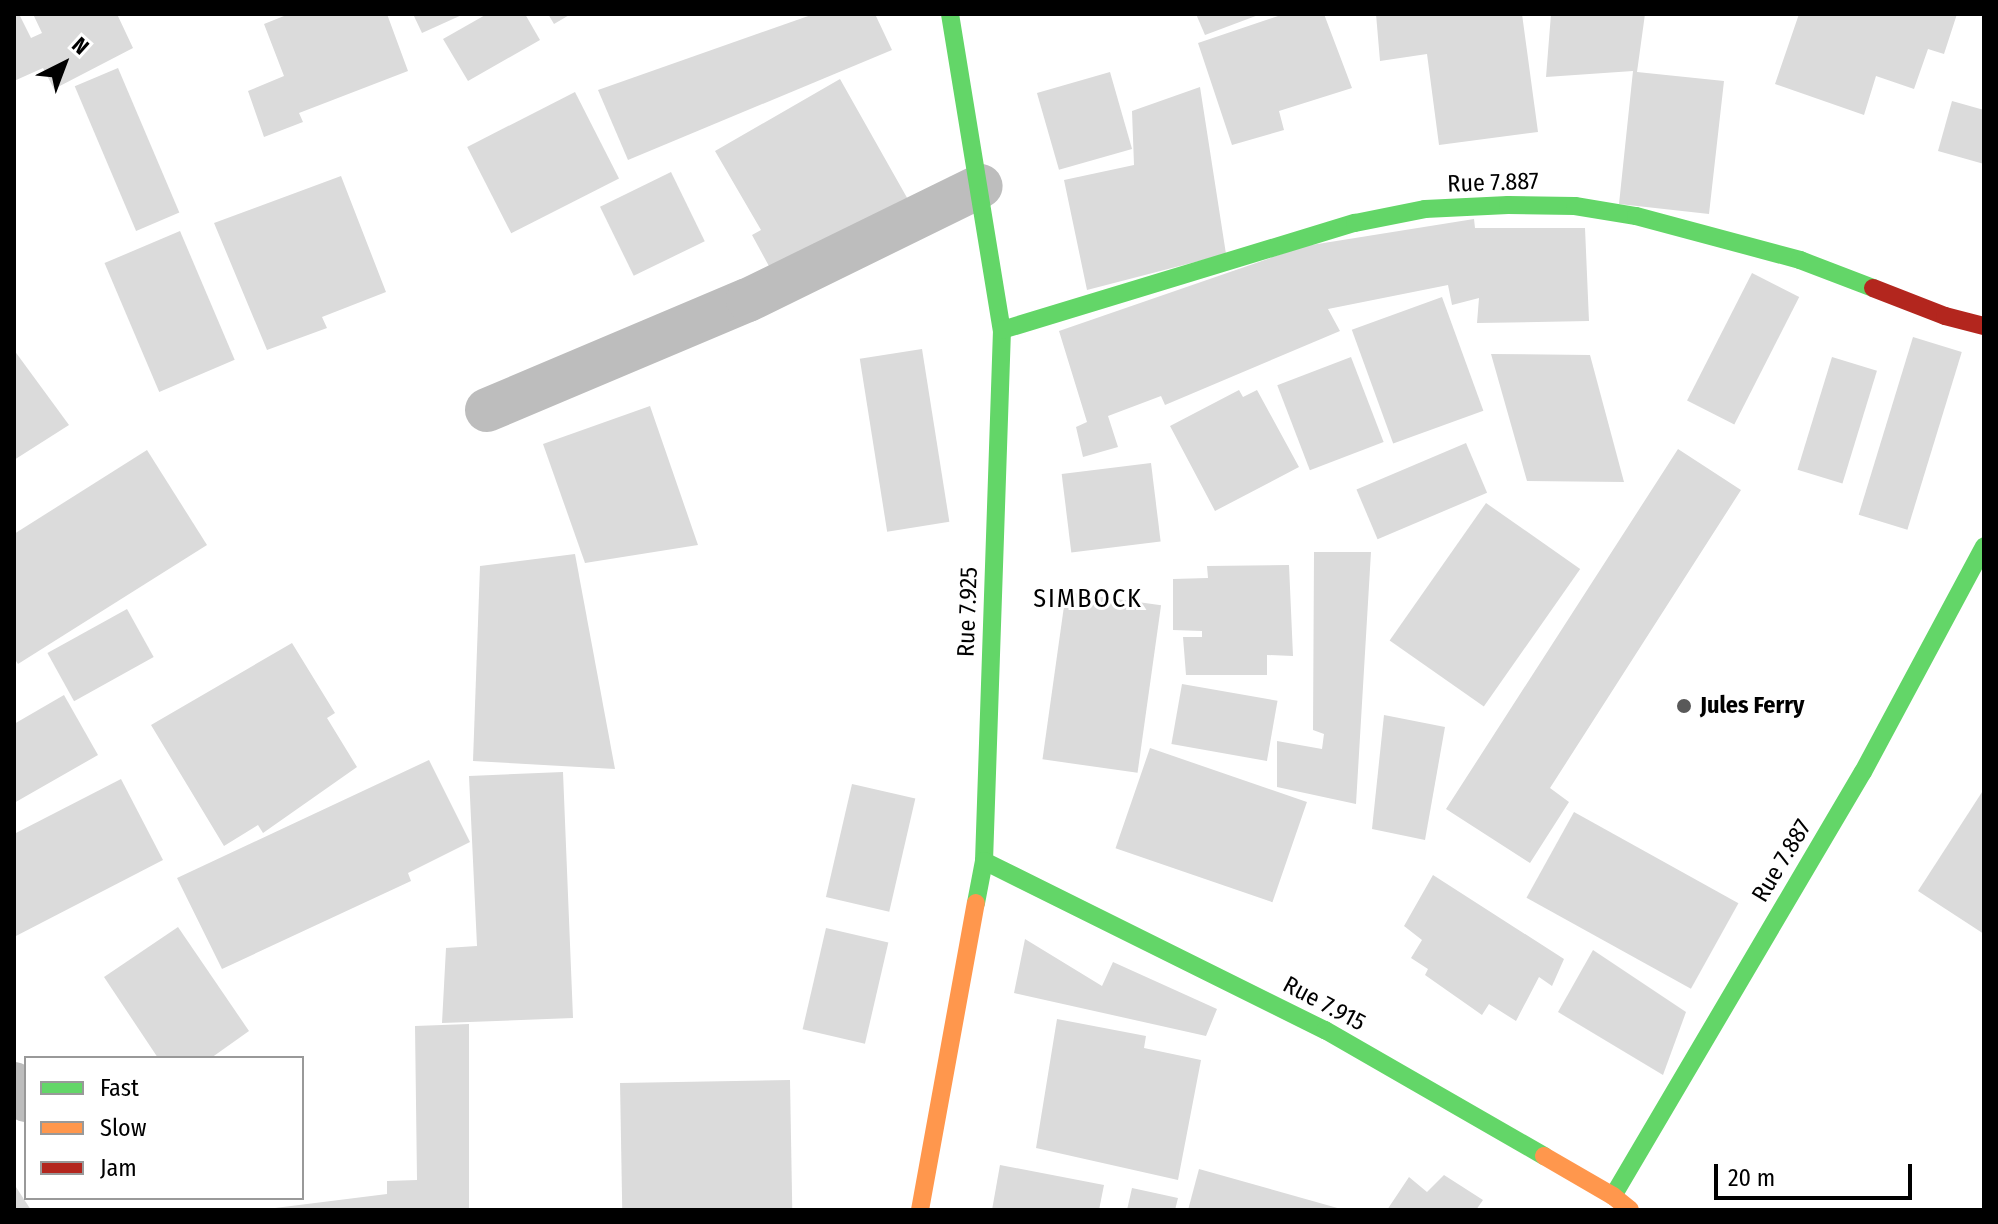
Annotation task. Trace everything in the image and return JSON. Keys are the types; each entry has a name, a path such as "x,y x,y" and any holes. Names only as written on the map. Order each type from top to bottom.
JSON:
{"street":[{"name":"Rue 7.925","path":"920,1210 984,861 1002,330 981,186 950,14"},
{"path":"487,410 748,300 981,186"},
{"name":"Rue 7.887","path":"1002,330 1355,223 1425,209 1508,205 1575,206 1636,216 1800,260 1945,316 1984,326"},
{"name":"Rue 7.887","path":"1613,1196 1863,772 1984,546"},
{"name":"Rue 7.915","path":"984,861 1325,1030 1613,1196 1630,1210"}],"building":[{"path":"14,14 19,14 31,38 42,33 33,14 117,14 133,48 54,89 43,68 14,81"},
{"path":"289,14 387,14 408,71 299,113 303,122 264,137 248,91 284,76 264,24"},
{"path":"413,14 464,14 422,33"},
{"path":"487,14 525,14 540,40 468,81 443,39"},
{"path":"548,14 571,14 554,24"},
{"path":"814,14 875,14 892,50 628,160 598,90"},
{"path":"1196,14 1261,14 1205,35"},
{"path":"1284,14 1324,14 1352,88 1279,111 1284,130 1232,145 1198,43"},
{"path":"1376,14 1522,14 1538,132 1439,145 1427,54 1380,61"},
{"path":"1551,14 1645,14 1637,72 1724,81 1709,214 1619,204 1633,71 1546,77"},
{"path":"1799,14 1957,14 1944,54 1928,49 1914,89 1876,76 1864,115 1775,84"},
{"path":"118,68 179,213 136,231 75,86"},
{"path":"1110,72 1132,149 1059,170 1037,93"},
{"path":"840,79 910,203 776,279 752,235 761,230 715,151"},
{"path":"1200,87 1226,254 1087,290 1064,180 1134,165 1132,111"},
{"path":"575,92 619,178 511,233 467,147"},
{"path":"1952,101 1984,110 1984,164 1938,151"},
{"path":"671,172 705,241 634,276 600,207"},
{"path":"341,176 386,292 322,317 327,328 267,350 214,223"},
{"path":"1474,219 1475,228 1585,228 1589,321 1477,323 1479,298 1452,305 1448,285 1328,309 1340,331 1165,405 1161,396 1108,416 1118,447 1083,457 1076,427 1087,422 1059,331 1305,246"},
{"path":"180,231 235,360 159,392 105,263"},
{"path":"1752,273 1799,297 1734,424 1687,400"},
{"path":"1442,297 1483,411 1393,444 1352,330"},
{"path":"1913,337 1962,352 1907,530 1859,515"},
{"path":"922,349 949,522 887,532 860,359"},
{"path":"14,350 69,425 14,460"},
{"path":"1491,354 1590,355 1624,482 1527,481"},
{"path":"1351,357 1384,442 1310,470 1277,385"},
{"path":"1832,357 1877,371 1842,484 1798,470"},
{"path":"1239,390 1243,397 1257,390 1299,467 1215,511 1170,426"},
{"path":"650,406 698,545 585,563 543,444"},
{"path":"1466,443 1487,493 1378,539 1356,489"},
{"path":"1678,449 1741,490 1550,788 1569,802 1530,863 1446,809"},
{"path":"147,450 207,545 18,664 14,658 14,534"},
{"path":"1151,463 1161,541 1071,552 1062,474"},
{"path":"1486,503 1580,569 1484,707 1390,641"},
{"path":"1314,552 1371,552 1356,804 1277,787 1277,741 1322,749 1324,734 1313,730"},
{"path":"575,554 615,769 473,761 480,566"},
{"path":"1289,565 1293,656 1267,655 1267,675 1186,675 1183,637 1202,637 1202,631 1173,630 1173,579 1208,578 1207,566"},
{"path":"1066,592 1161,605 1138,773 1042,759"},
{"path":"127,609 154,657 74,701 47,653"},
{"path":"292,643 335,713 327,718 357,767 263,833 258,825 224,846 151,725"},
{"path":"1182,684 1278,701 1267,761 1171,744"},
{"path":"64,695 98,755 14,803 14,724"},
{"path":"1384,715 1445,727 1425,840 1372,829"},
{"path":"1150,748 1307,802 1272,902 1115,848"},
{"path":"429,760 470,842 408,873 411,881 222,969 177,878"},
{"path":"563,772 573,1018 442,1023 446,948 477,946 469,776"},
{"path":"121,779 163,860 14,937 14,834"},
{"path":"852,784 915,799 889,912 826,897"},
{"path":"1984,789 1984,934 1918,891"},
{"path":"1574,812 1738,903 1691,989 1526,898"},
{"path":"1433,875 1564,959 1552,986 1539,977 1516,1021 1489,1004 1482,1015 1425,975 1428,969 1411,958 1422,940 1404,926"},
{"path":"178,927 249,1031 214,1056 157,1056 104,977"},
{"path":"826,928 888,942 865,1044 803,1029"},
{"path":"1025,939 1102,986 1113,962 1217,1009 1206,1036 1014,993"},
{"path":"1593,950 1686,1012 1663,1075 1558,1012"},
{"path":"1057,1019 1146,1036 1144,1048 1201,1060 1178,1180 1036,1148"},
{"path":"469,1024 469,1210 259,1210 387,1194 387,1181 417,1180 415,1026"},
{"path":"790,1080 792,1210 622,1210 620,1083"},
{"path":"1000,1165 1104,1185 1099,1210 992,1210"},
{"path":"1199,1169 1341,1209 1341,1210 1188,1210"},
{"path":"1444,1175 1483,1200 1476,1210 1387,1210 1409,1177 1427,1192"},
{"path":"14,1184 31,1210 14,1210"},
{"path":"1132,1188 1178,1198 1175,1210 1127,1210"}],"traffic: fast":[{"path":"950,14 1002,330 984,861 976,903"},
{"path":"1002,330 1355,223 1425,209 1575,206 1636,216 1800,260 1873,288"},
{"path":"1613,1196 1863,772 1984,546"},
{"path":"984,861 1325,1030 1544,1156"}],"traffic: slow":[{"path":"920,1210 976,903"},
{"path":"1544,1156 1613,1196 1630,1210"}],"traffic: jam":[{"path":"1873,288 1945,316 1984,326"}],"place":[{"name":"Jules Ferry","path":"1684,706"}],"district":[{"name":"SIMBOCK","path":"1088,599"}]}
